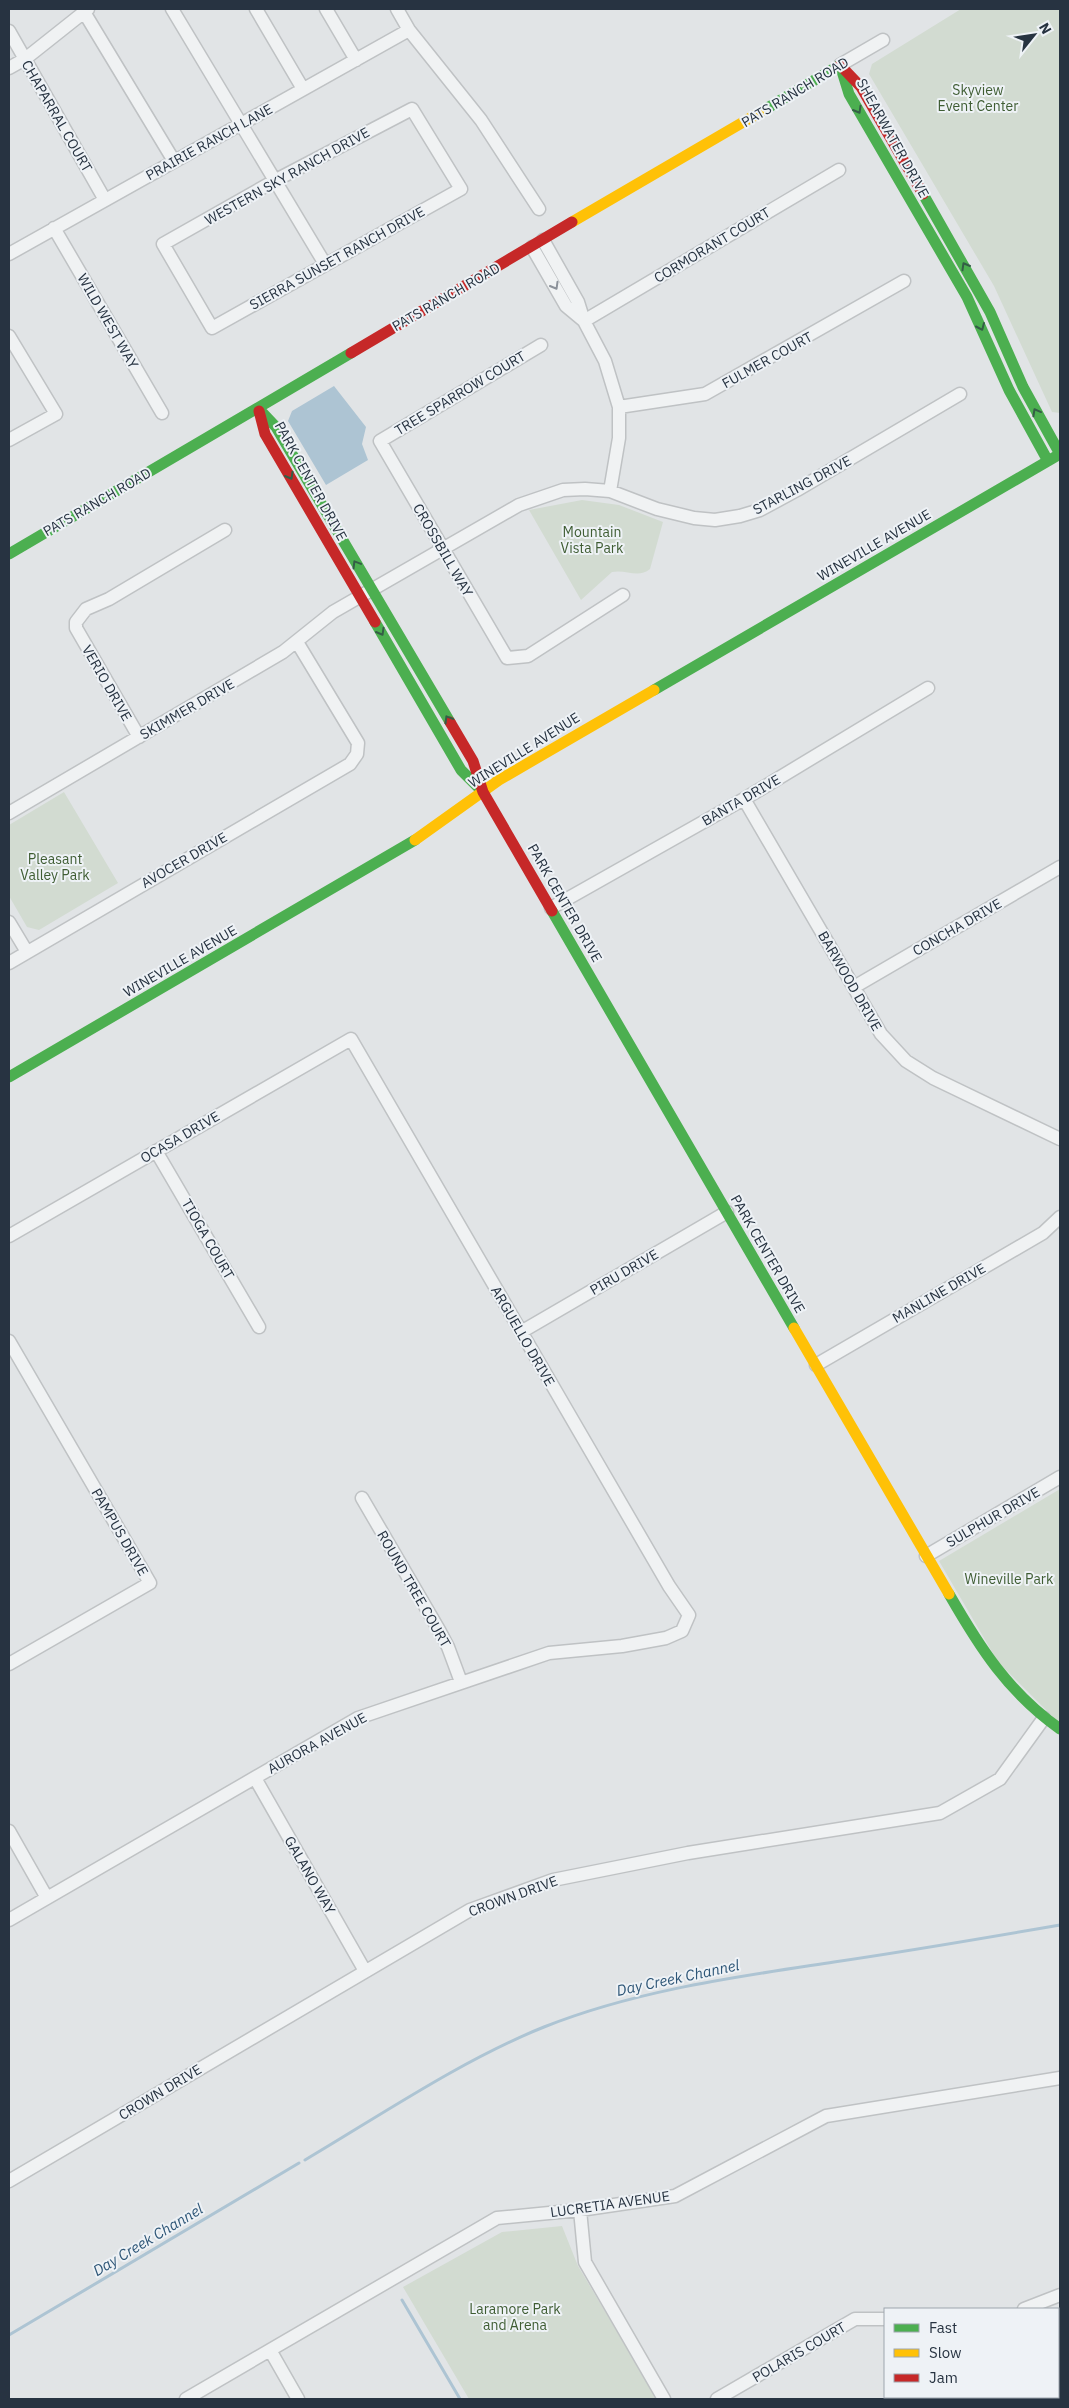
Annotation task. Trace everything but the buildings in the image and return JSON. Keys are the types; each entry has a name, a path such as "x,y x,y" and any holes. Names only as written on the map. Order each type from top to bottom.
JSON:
{"street":[{"path":"172,9 243,123 326,264"},
{"path":"256,9 304,89"},
{"path":"326,9 356,60"},
{"path":"397,9 409,30 481,120 539,210"},
{"path":"9,68 24,59 86,10 174,161"},
{"name":"PRAIRIE RANCH LANE","path":"9,254 409,30"},
{"name":"CHAPARRAL COURT","path":"9,31 105,200"},
{"name":"PATS RANCH ROAD","path":"9,554 882,40"},
{"name":"SHEARWATER DRIVE","path":"840,65 861,87 974,283 990,312 1023,387 1060,454"},
{"name":"SHEARWATER DRIVE","path":"840,65 848,94 967,296 1009,390 1048,461"},
{"name":"WESTERN SKY RANCH DRIVE","path":"212,328 163,244 276,180 412,109 461,189"},
{"name":"CORMORANT COURT","path":"584,321 839,170"},
{"name":"SIERRA SUNSET RANCH DRIVE","path":"212,328 461,189"},
{"name":"WILD WEST WAY","path":"54,228 162,413"},
{"path":"537,244 578,302 584,321 605,361 619,407 619,438 610,491"},
{"name":"FULMER COURT","path":"619,407 705,394 904,282"},
{"path":"9,336 56,414 9,440"},
{"name":"TREE SPARROW COURT","path":"380,441 541,345"},
{"name":"STARLING DRIVE","path":"360,596 519,505 564,490 586,488 610,491 657,509 694,518 715,520 740,516 760,510 960,394"},
{"name":"PARK CENTER DRIVE","path":"258,408 276,427 473,761 483,792 980,1648 1008,1686 1044,1718 1060,1729"},
{"name":"PARK CENTER DRIVE","path":"258,408 265,434 461,770 483,792"},
{"name":"CROSSBILL WAY","path":"380,441 508,658 528,656 624,595"},
{"name":"WINEVILLE AVENUE","path":"9,1077 402,849 483,792 594,725 1060,454"},
{"name":"VERIO DRIVE","path":"139,737 76,628 76,622 86,609 109,599 225,530"},
{"name":"SKIMMER DRIVE","path":"9,813 297,642 323,619 360,596"},
{"name":"AVOCER DRIVE","path":"9,963 350,764 357,754 358,743 297,642"},
{"name":"BANTA DRIVE","path":"551,908 744,799 928,688"},
{"name":"BARWOOD DRIVE","path":"744,799 881,1034 906,1061 933,1078 1060,1139"},
{"name":"CONCHA DRIVE","path":"854,987 1060,867"},
{"path":"9,922 27,952"},
{"name":"OCASA DRIVE","path":"9,1236 352,1039"},
{"name":"ARGUELLO DRIVE","path":"352,1039 669,1586 689,1615 682,1631"},
{"name":"TIOGA COURT","path":"156,1151 259,1327"},
{"name":"PIRU DRIVE","path":"521,1332 727,1212"},
{"name":"MANLINE DRIVE","path":"816,1365 1043,1233 1060,1217"},
{"name":"PAMPUS DRIVE","path":"9,1341 150,1583 9,1664"},
{"name":"SULPHUR DRIVE","path":"926,1556 1060,1477"},
{"name":"ROUND TREE COURT","path":"362,1498 444,1638 461,1682"},
{"name":"AURORA AVENUE","path":"9,1920 358,1718 549,1653 622,1646 666,1638 682,1631"},
{"name":"CROWN DRIVE","path":"9,2182 470,1910 553,1880 688,1853 940,1812 1000,1779 1044,1718"},
{"name":"GALANO WAY","path":"255,1778 365,1971"},
{"path":"9,1832 47,1898"},
{"name":"LUCRETIA AVENUE","path":"186,2399 498,2218 580,2210 676,2196 826,2116 1060,2078"},
{"path":"580,2210 585,2262 664,2399"},
{"path":"1027,2308 1060,2295"},
{"name":"POLARIS COURT","path":"717,2399 856,2319 884,2319"},
{"path":"270,2350 298,2399"}],"green space":[{"name":"Skyview Event Center","path":"961,9 1060,9 1060,413 1052,412 994,286 869,74 872,64"},
{"name":"Mountain Vista Park","path":"582,500 619,505 663,522 650,569 636,574 612,572 581,600 529,510"},
{"name":"Pleasant Valley Park","path":"64,792 118,883 39,930 27,927 9,896 9,825"},
{"name":"Wineville Park","path":"1060,1489 1060,1724 998,1662 939,1561"},
{"name":"Laramore Park and Arena","path":"562,2226 578,2266 657,2399 469,2399 403,2287 502,2232"}],"water":[{"path":"334,386 366,427 362,444 368,460 326,485 288,421 292,411"}],"waterway":[{"name":"Day Creek Channel","path":"305,2160 422,2089 483,2055 513,2040 579,2014 651,1994 724,1979 1060,1925"},
{"name":"Day Creek Channel","path":"9,2335 299,2163"},
{"path":"402,2300 460,2399"}],"traffic: fast":[{"path":"764,110 840,65"},
{"path":"841,68 849,94 967,297 1009,390 1048,461"},
{"path":"923,194 990,312 1023,387 1060,454"},
{"path":"9,554 351,353"},
{"path":"258,408 276,427 450,722"},
{"path":"654,690 1060,454"},
{"path":"375,622 461,770 479,788"},
{"path":"9,1077 415,840"},
{"path":"552,911 794,1328"},
{"path":"949,1594 984,1651 1010,1684 1025,1700 1060,1729"}],"traffic: slow":[{"path":"572,222 764,110"},
{"path":"415,840 499,780 654,690"},
{"path":"794,1328 949,1594"}],"traffic: jam":[{"path":"840,65 861,87 923,194"},
{"path":"351,353 572,222"},
{"path":"259,411 265,434 375,622"},
{"path":"450,722 473,761 483,792 552,911"}]}
